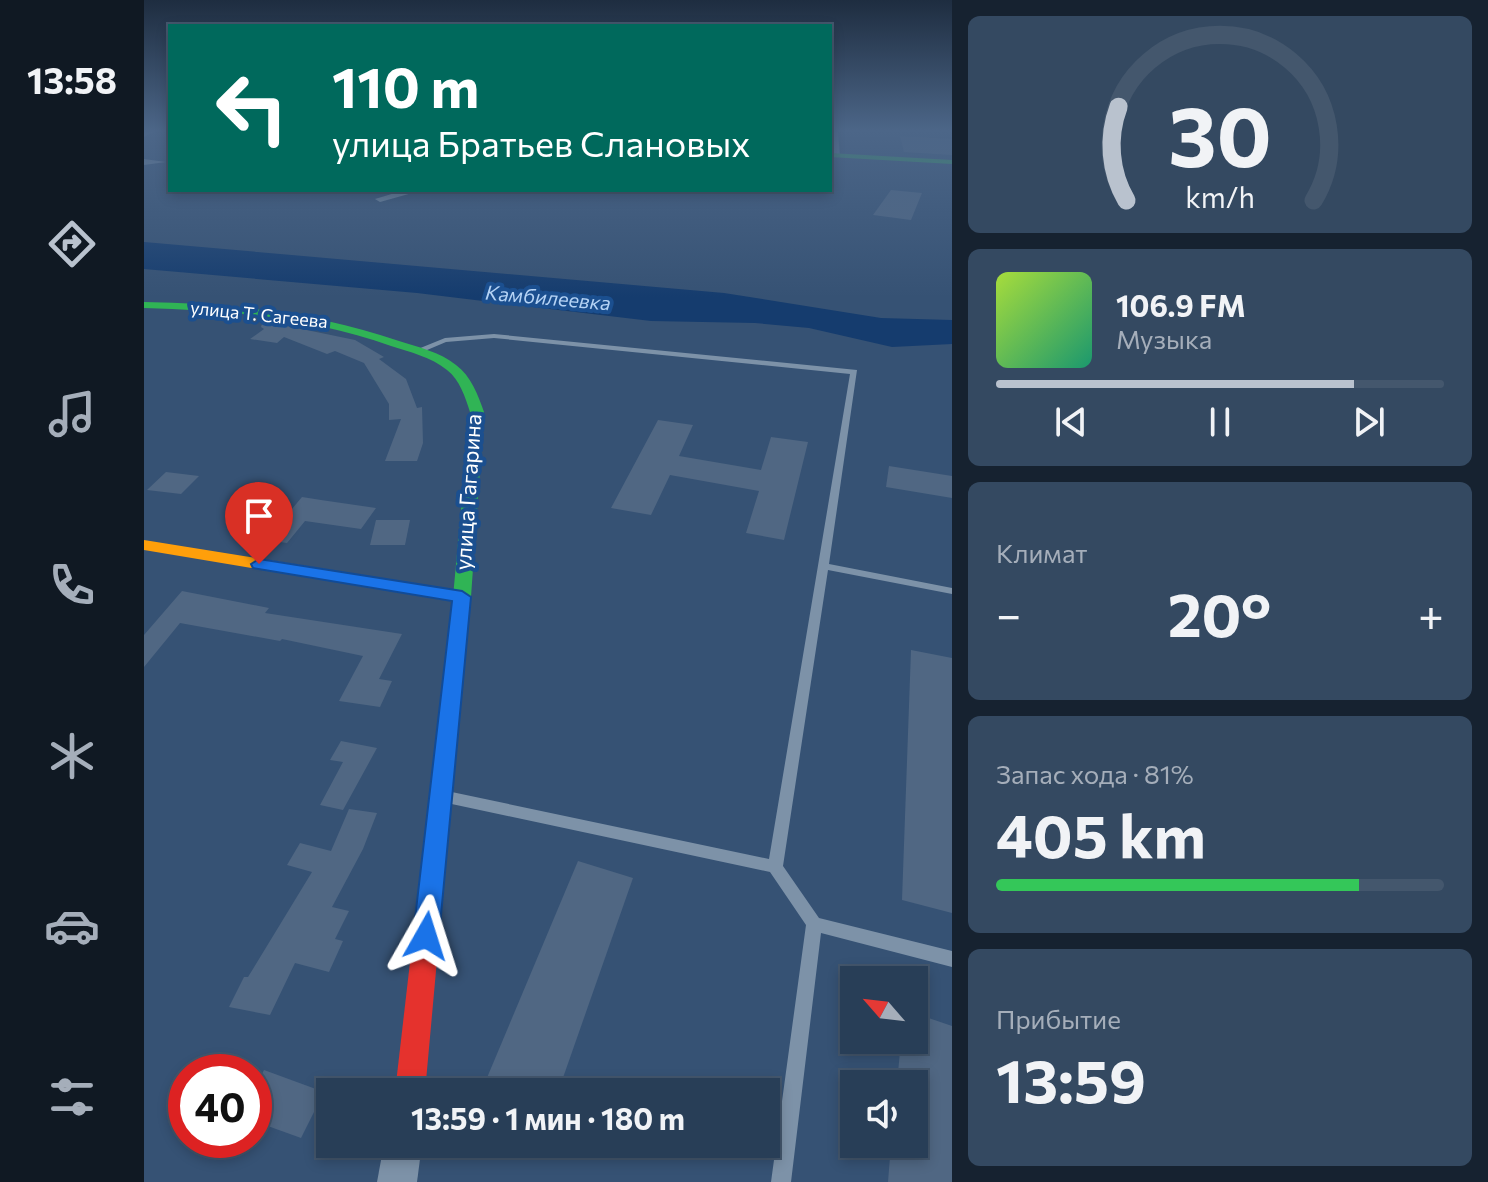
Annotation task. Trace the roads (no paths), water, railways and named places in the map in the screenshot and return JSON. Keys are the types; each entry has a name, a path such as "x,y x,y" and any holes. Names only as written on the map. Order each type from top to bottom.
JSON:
{"street":[{"path":"380,199 410,192"},
{"name":"улица Т. Сагеева","path":"144,305 270,313 316,319 373,333"},
{"name":"улица Гагарина","path":"373,333 445,362 468,384 477,412 462,597 412,1078"},
{"path":"144,545 462,597"},
{"path":"397,1182 401,1158"}],"lane":[{"path":"417,351 445,340 494,336 854,372 775,867"},
{"path":"823,566 952,591"},
{"path":"442,795 775,867 814,924 952,959"},
{"path":"781,1182 814,924"}],"water":[{"name":"Камбилеевка","path":"144,242 724,293 881,318 952,320 952,344 892,347 809,328 755,323 651,321 417,293 144,269"}]}
